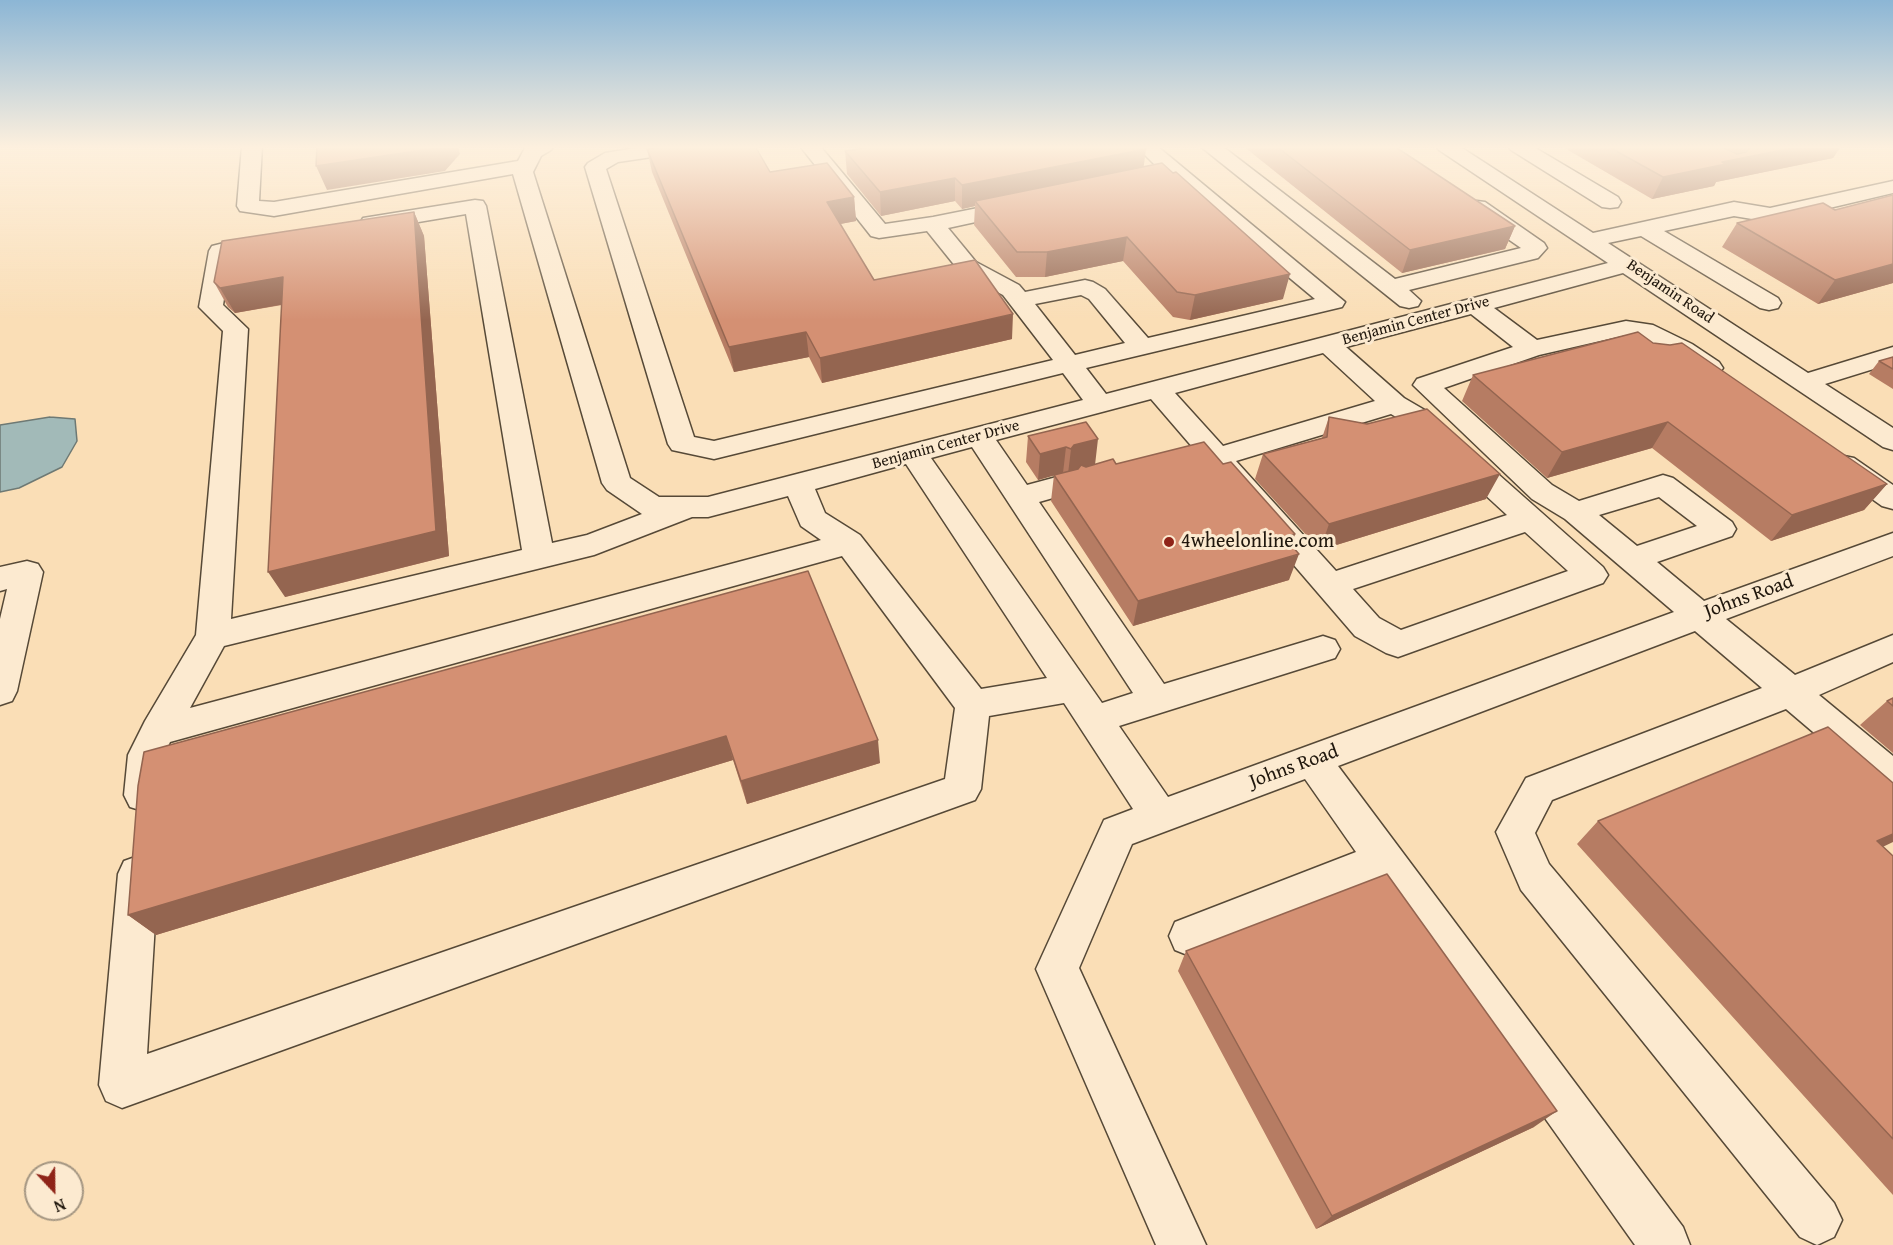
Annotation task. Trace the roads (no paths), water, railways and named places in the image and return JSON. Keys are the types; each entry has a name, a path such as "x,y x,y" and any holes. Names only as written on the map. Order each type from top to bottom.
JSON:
{"street":[{"path":"249,204 249,206 274,209 303,204"},
{"name":"Benjamin Center Drive","path":"533,204 617,483 653,507 708,507 1628,265"},
{"path":"607,204 682,444 714,450 1333,302 1214,204"},
{"path":"857,204 879,231 933,224 1028,204"},
{"path":"1284,204 1429,317"},
{"path":"1390,287 1530,253 1536,248 1472,204"},
{"name":"Benjamin Road","path":"1535,204 1893,441"},
{"path":"1590,240 1734,209 1770,215 1818,204"},
{"path":"350,227 475,206 539,557"},
{"path":"933,224 969,267 1011,290 1100,404"},
{"path":"1644,228 1769,303"},
{"path":"259,242 220,251 211,307 236,329 213,636 146,755 122,1085 962,789 973,705 849,543 812,519 798,484"},
{"path":"1020,300 1085,287 1097,294 1142,347"},
{"path":"1475,305 1533,349"},
{"path":"1730,383 1683,350 1644,330 1626,328 1533,349 1426,385 1542,492 1576,512 1893,778"},
{"path":"1157,389 1367,627 1398,644 1592,575 1418,418 1394,404 1327,344"},
{"path":"1805,382 1893,355"},
{"path":"1217,457 1394,404"},
{"path":"979,436 1156,700"},
{"path":"1826,451 1892,499"},
{"path":"913,453 1160,817"},
{"path":"1020,497 1080,481"},
{"path":"1576,512 1663,484 1721,529 1632,559"},
{"path":"213,636 594,544 688,507"},
{"path":"1330,585 1530,519"},
{"path":"158,731 849,543"},
{"name":"Johns Road","path":"1181,1245 1057,969 1118,832 1893,544"},
{"path":"0,579 27,572 0,691"},
{"path":"1817,1220 1535,877 1515,832 1539,789 1791,692 1893,648"},
{"path":"1094,720 1323,649"},
{"path":"973,705 1072,688"},
{"path":"1312,760 1665,1245"},
{"path":"1190,936 1384,859"}],"water":[{"path":"50,417 75,419 77,441 62,467 19,488 0,492 0,425"}],"place":[{"name":"4wheelonline.com","path":"1169,542"}]}
